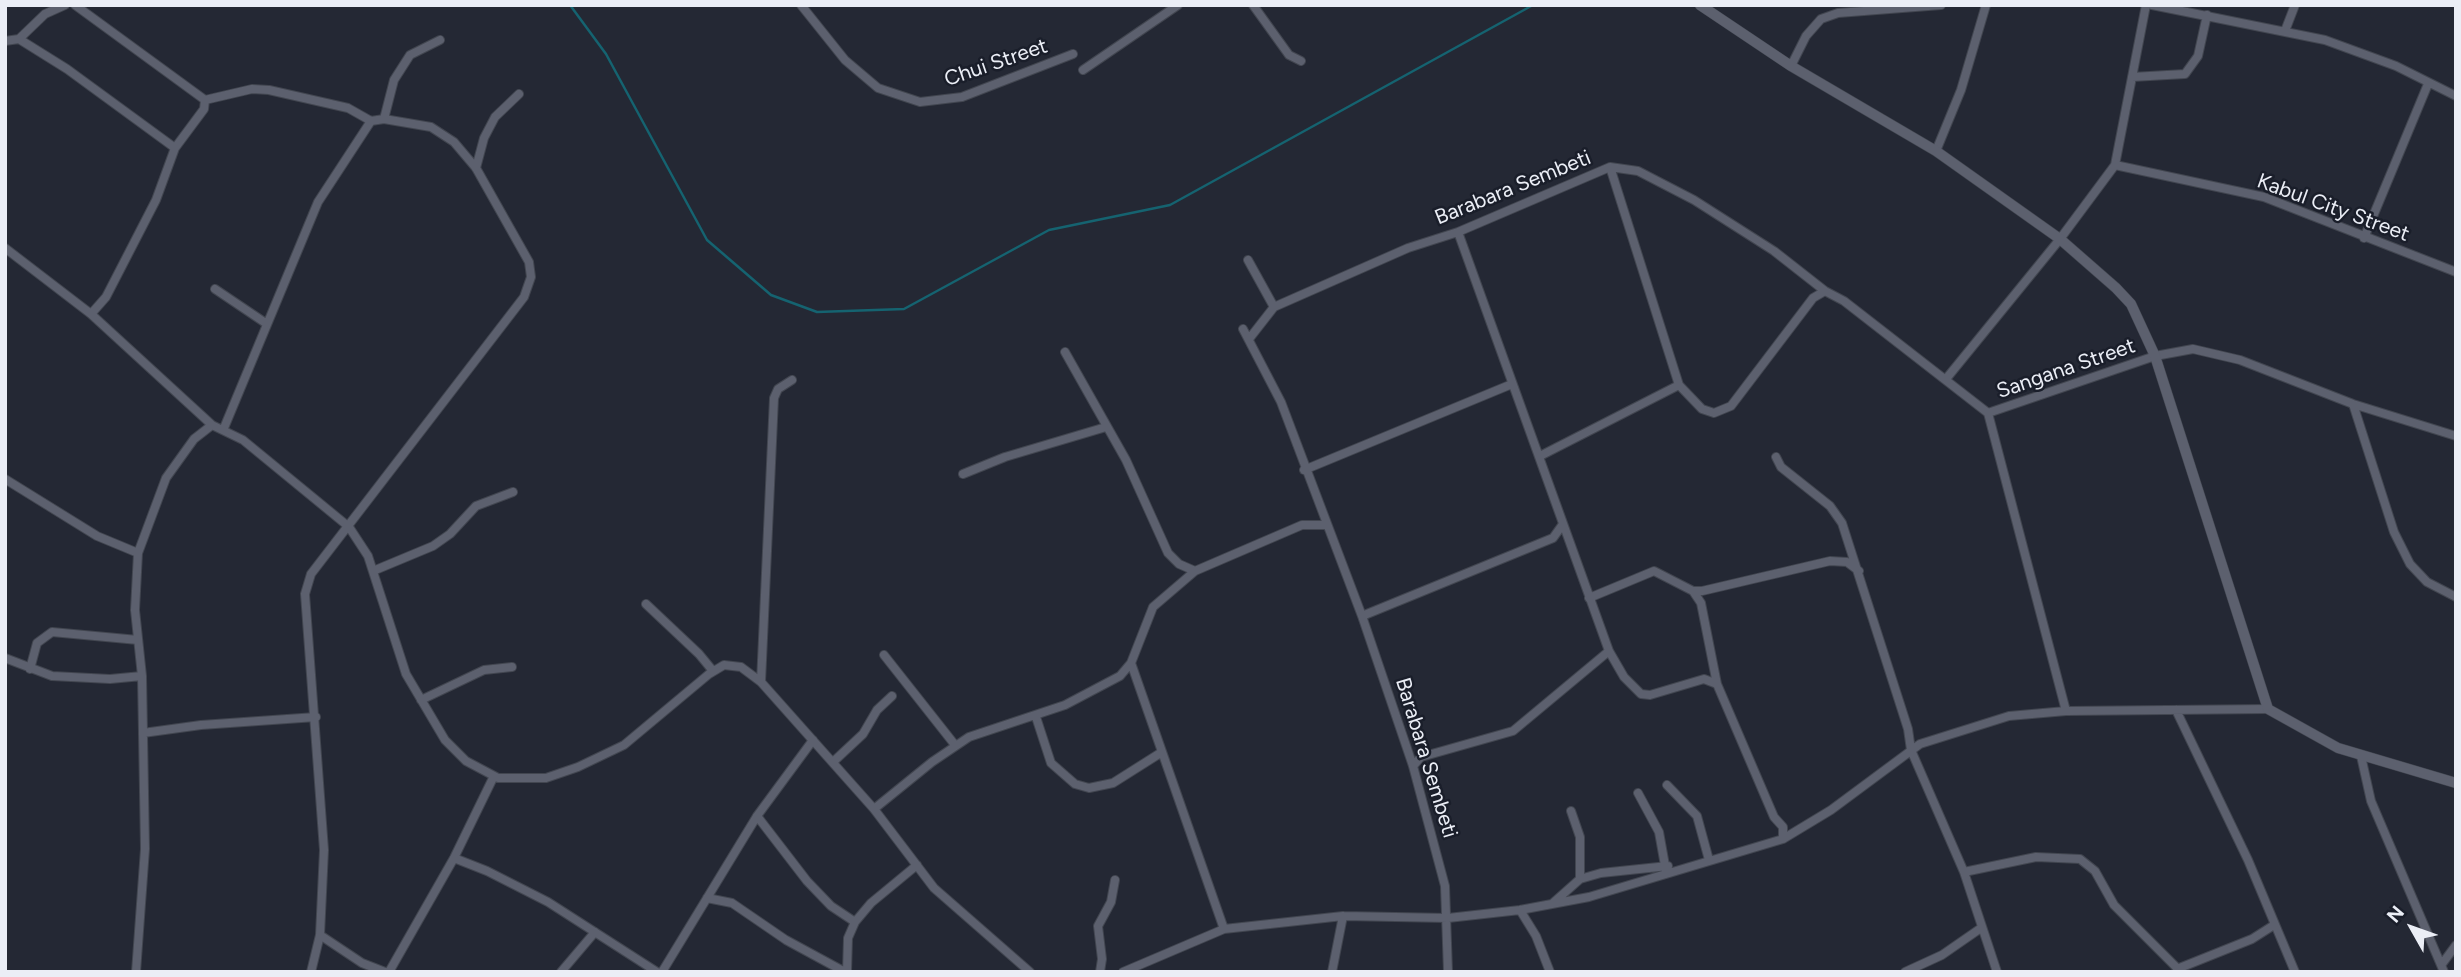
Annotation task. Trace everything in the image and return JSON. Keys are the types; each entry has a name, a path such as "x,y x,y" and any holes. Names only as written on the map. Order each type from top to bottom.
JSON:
{"street":[{"path":"5,41 19,39 45,14 65,5"},
{"path":"75,5 205,100 252,89 269,90 348,108 371,121 384,119 431,127 454,142 476,167 529,262 531,277 524,297 431,415 312,575 305,594 324,850 320,935 311,972"},
{"name":"Chui Street","path":"800,5 845,60 878,89 920,102 962,97 1073,54"},
{"path":"1083,70 1178,5"},
{"path":"1254,5 1289,55 1301,61"},
{"path":"1700,5 1791,66 1936,150 2060,239 2131,304 2155,356 2269,709"},
{"path":"1791,66 1806,36 1821,19 1838,13 1941,5"},
{"path":"1936,150 1961,90 1986,5"},
{"path":"1946,379 2060,239 2115,165 2146,5"},
{"path":"2152,5 2286,30 2396,66 2456,96"},
{"path":"2286,30 2295,5"},
{"path":"2132,77 2185,74 2198,56 2207,15"},
{"path":"19,39 66,69 175,148"},
{"path":"384,119 394,80 410,55 440,40"},
{"path":"2364,237 2428,84"},
{"path":"476,167 484,138 495,117 519,94"},
{"path":"91,314 106,297 156,200 175,148 204,109 205,100"},
{"path":"224,428 318,202 371,121"},
{"name":"Kabul City Street","path":"2115,165 2264,197 2456,272"},
{"path":"1609,167 1679,385 1709,412 1720,412 1731,406 1813,298 1825,291"},
{"name":"Barabara Sembeti","path":"1249,339 1274,307 1408,248 1458,232 1609,167 1638,172 1694,200 1774,251 1825,291 1844,301 1989,413"},
{"path":"1458,232 1609,651 1624,677 1641,694 1650,695 1703,679 1717,684"},
{"path":"5,248 91,314 212,425 224,428 243,440 349,527 368,556 405,674 445,740 466,761 493,778 545,778 598,759 624,745 713,671 724,665 741,667 761,682 874,809 934,888 1030,972"},
{"path":"1248,260 1274,307"},
{"path":"215,289 267,324"},
{"name":"Barabara Sembeti","path":"1243,329 1281,402 1304,470 1362,616 1413,766 1445,886 1448,972"},
{"name":"Sangana Street","path":"1989,413 2155,356 2193,349 2214,352 2353,404 2456,436"},
{"path":"1065,352 1126,460 1168,553 1179,564 1195,571"},
{"path":"761,682 774,398 778,389 792,380"},
{"path":"1304,470 1512,384"},
{"path":"1540,456 1679,385"},
{"path":"2353,404 2395,532 2410,564 2427,582 2456,597"},
{"path":"1989,413 2066,711"},
{"path":"136,972 145,866 142,676 135,610 138,553 166,478 194,439 212,425"},
{"path":"963,474 1005,457 1106,428"},
{"path":"1776,457 1781,467 1837,514 1859,572 1908,729 1911,750 1964,872 1997,972"},
{"path":"5,479 97,536 138,553"},
{"path":"373,571 433,546 450,534 476,506 513,492"},
{"path":"874,809 955,745 992,728 1036,717 1120,677 1131,663 1153,607 1195,571 1302,524 1325,525"},
{"path":"1362,616 1553,538 1563,524"},
{"path":"1589,598 1654,571 1693,591 1830,561 1847,562 1859,572"},
{"path":"1693,591 1701,603 1717,684 1774,817 1783,827 1783,839"},
{"path":"646,604 699,654 713,671"},
{"path":"30,669 37,643 51,632 138,640"},
{"path":"1413,766 1421,757 1513,731 1609,651"},
{"path":"884,655 955,745"},
{"path":"5,659 65,678 142,676"},
{"path":"1131,663 1224,929"},
{"path":"421,700 484,670 512,667"},
{"path":"832,762 863,734 877,710 892,696"},
{"path":"1123,972 1224,929 1343,916 1448,918 1520,910 1589,897 1667,870 1783,839 1831,810 1920,744 2009,716 2066,711 2269,709 2338,748 2456,783"},
{"path":"2176,710 2248,860 2295,972"},
{"path":"143,733 201,725 316,717"},
{"path":"1036,717 1051,763 1074,784 1089,788 1113,783 1162,752"},
{"path":"454,858 487,871 662,971 757,816 813,740"},
{"path":"2361,756 2371,801 2443,968"},
{"path":"320,935 362,963 387,972 454,858 493,778"},
{"path":"1667,785 1698,816 1709,860"},
{"path":"1638,793 1659,832 1667,870"},
{"path":"1571,811 1580,837 1580,879"},
{"path":"757,816 807,881 831,906 855,922"},
{"path":"1964,872 2036,857 2080,859 2095,870 2114,905 2179,970 2252,939 2274,925"},
{"path":"707,898 732,903 786,940 846,972 848,938 855,922 871,903 917,864"},
{"path":"1550,905 1580,879 1601,873 1667,870"},
{"path":"1100,972 1102,959 1098,926 1111,902 1115,880"},
{"path":"1520,910 1536,936 1550,972"},
{"path":"1332,972 1343,916"},
{"path":"1905,972 1942,954 1981,928"},
{"path":"561,972 596,932"},
{"path":"2443,968 2456,945"}],"waterway":[{"path":"570,5 606,54 707,240 771,295 817,312 904,309 1049,230 1170,205 1533,5"}]}
